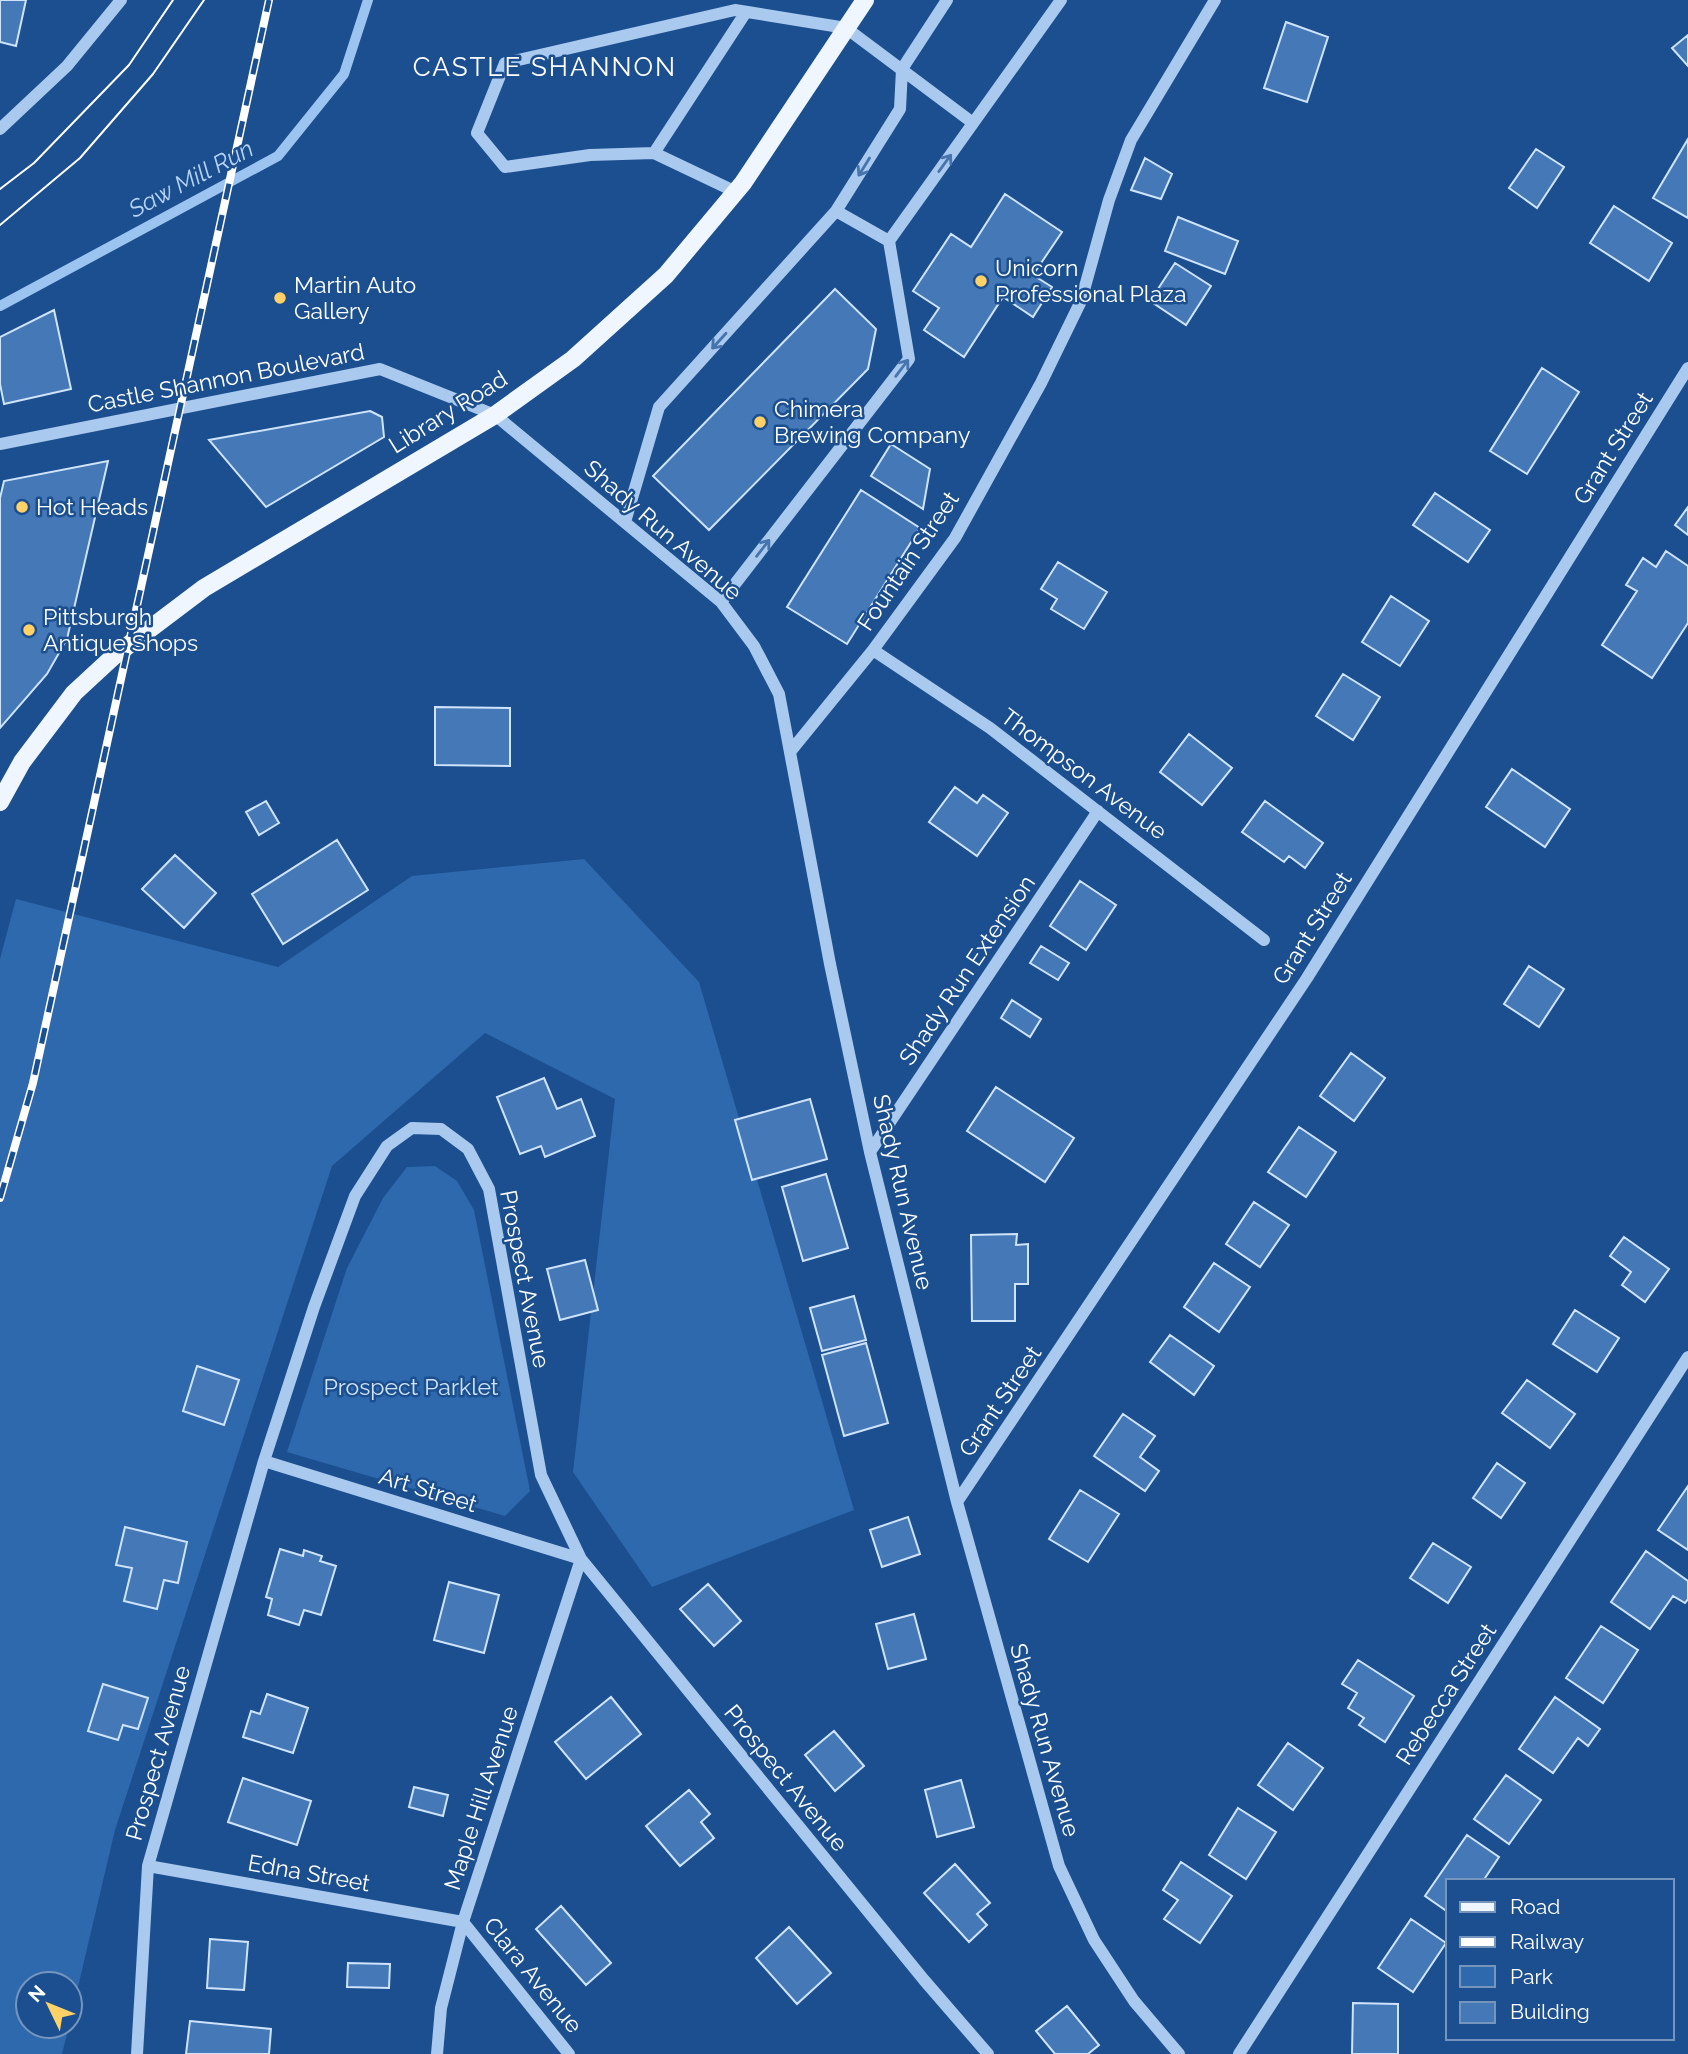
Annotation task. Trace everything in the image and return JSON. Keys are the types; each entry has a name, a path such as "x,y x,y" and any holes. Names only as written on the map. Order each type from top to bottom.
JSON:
{"main road":[{"name":"Library Road","path":"0,802 22,762 74,693 114,656 204,588 495,415 573,359 666,275 736,192 865,0"}],"street":[{"path":"0,129 67,66 121,0"},
{"path":"625,522 659,407 836,211 900,109 902,69 947,0"},
{"path":"721,602 909,359 889,241 1061,0"},
{"name":"Fountain Street","path":"790,752 873,650 955,538 1041,383 1081,301 1110,200 1131,140 1215,0"},
{"path":"736,192 654,153 590,155 505,167 477,133 505,63 735,10 846,28 973,123"},
{"path":"654,153 746,12"},
{"path":"836,211 889,241"},
{"name":"Grant Street","path":"957,1502 1307,978 1688,368"},
{"name":"Castle Shannon Boulevard","path":"0,444 380,369 495,415"},
{"name":"Shady Run Avenue","path":"495,415 721,602 754,646 779,694 830,964 870,1152 957,1502 1059,1866 1094,1940 1134,2001 1179,2054"},
{"name":"Thompson Avenue","path":"873,650 990,728 1264,940"},
{"name":"Shady Run Extension","path":"870,1152 1098,811"},
{"name":"Prospect Avenue","path":"137,2054 148,1866 264,1461 313,1307 355,1196 387,1146 412,1128 440,1129 468,1149 489,1189 541,1475 581,1559 924,1980 988,2054"},
{"name":"Rebecca Street","path":"1240,2054 1688,1357"},
{"name":"Art Street","path":"264,1461 581,1559"},
{"name":"Maple Hill Avenue","path":"437,2054 441,2008 463,1922 581,1559"},
{"name":"Edna Street","path":"148,1866 463,1922"},
{"name":"Clara Avenue","path":"463,1922 569,2054"}],"green space":[{"path":"584,859 699,982 854,1510 652,1587 573,1472 615,1099 485,1033 332,1166 115,1830 82,1970 14,1970 14,2040 66,2040 62,2054 0,2054 0,959 16,899 278,967 412,876"},
{"name":"Prospect Parklet","path":"435,1166 457,1181 474,1210 530,1491 505,1516 287,1452 347,1268 383,1198 407,1167"}],"building":[{"path":"0,0 26,0 16,46 0,42"},
{"path":"1286,22 1328,37 1307,102 1264,88"},
{"path":"1688,35 1688,66 1672,48"},
{"path":"1688,139 1688,218 1653,198"},
{"path":"1536,149 1564,167 1537,208 1509,188"},
{"path":"1145,158 1172,174 1161,199 1131,190"},
{"name":"Unicorn Professional Plaza","path":"1005,194 1062,232 1033,275 1052,287 1033,317 1003,297 964,357 924,330 939,308 913,291 951,234 971,247"},
{"path":"1614,206 1672,243 1649,281 1590,243"},
{"path":"1178,217 1238,241 1225,274 1165,251"},
{"path":"1175,263 1211,286 1186,325 1150,301"},
{"name":"Chimera Brewing Company","path":"835,289 876,329 868,369 709,530 653,476"},
{"path":"54,310 71,389 4,404 0,384 0,337"},
{"path":"1542,368 1579,392 1527,474 1490,451"},
{"path":"370,411 382,417 384,437 266,507 209,440"},
{"path":"891,444 930,469 923,509 871,476"},
{"path":"108,461 67,639 47,674 0,728 0,498 4,481"},
{"path":"861,490 920,528 847,644 787,607"},
{"path":"1435,493 1490,530 1468,562 1413,525"},
{"path":"1688,507 1688,535 1675,525"},
{"path":"1666,551 1688,566 1688,623 1652,678 1602,645 1637,591 1626,585 1643,558 1656,567"},
{"path":"1058,562 1107,592 1084,629 1051,609 1057,599 1041,589"},
{"path":"1391,596 1429,621 1400,666 1362,642"},
{"path":"1343,674 1380,697 1353,740 1316,716"},
{"path":"435,707 510,708 510,766 435,765"},
{"path":"1189,734 1232,768 1202,805 1160,772"},
{"path":"1512,769 1570,809 1545,847 1486,807"},
{"path":"955,787 977,803 983,795 1008,813 977,856 929,822"},
{"path":"266,801 279,823 259,835 246,812"},
{"path":"1265,801 1323,843 1305,868 1289,856 1284,862 1242,832"},
{"path":"337,840 368,890 283,944 252,894"},
{"path":"175,855 216,893 184,928 142,889"},
{"path":"1080,881 1116,905 1086,950 1050,926"},
{"path":"1041,946 1069,963 1058,980 1030,963"},
{"path":"1529,966 1564,989 1539,1027 1504,1004"},
{"path":"1012,1000 1041,1019 1030,1037 1001,1018"},
{"path":"1351,1053 1385,1078 1354,1121 1320,1096"},
{"path":"544,1078 557,1109 581,1099 595,1136 545,1157 541,1146 520,1154 497,1097"},
{"path":"996,1087 1074,1138 1045,1182 967,1131"},
{"path":"810,1099 827,1159 752,1180 735,1120"},
{"path":"1299,1127 1336,1152 1306,1197 1268,1172"},
{"path":"826,1174 848,1248 803,1261 782,1187"},
{"path":"1254,1202 1289,1225 1260,1267 1226,1244"},
{"path":"1017,1234 1016,1245 1028,1244 1028,1284 1015,1284 1015,1321 972,1321 971,1235"},
{"path":"1624,1237 1669,1269 1645,1302 1622,1285 1631,1272 1610,1256"},
{"path":"585,1260 598,1310 560,1320 547,1269"},
{"path":"1214,1263 1250,1287 1219,1332 1184,1307"},
{"path":"854,1296 866,1340 822,1351 810,1308"},
{"path":"1575,1310 1619,1338 1597,1372 1553,1344"},
{"path":"1170,1335 1214,1366 1194,1395 1150,1362"},
{"path":"866,1343 888,1423 844,1436 822,1355"},
{"path":"197,1366 239,1380 224,1425 183,1411"},
{"path":"1527,1380 1575,1414 1550,1448 1502,1413"},
{"path":"1123,1414 1155,1436 1140,1457 1159,1471 1145,1491 1094,1456"},
{"path":"1497,1463 1525,1483 1501,1518 1473,1498"},
{"path":"1688,1486 1688,1550 1658,1530"},
{"path":"1080,1490 1119,1514 1088,1562 1049,1539"},
{"path":"908,1517 920,1554 882,1567 870,1530"},
{"path":"125,1527 187,1542 178,1583 164,1580 157,1609 124,1601 132,1568 116,1565"},
{"path":"1433,1543 1471,1567 1448,1603 1410,1578"},
{"path":"280,1549 303,1556 304,1550 322,1556 320,1561 336,1566 321,1615 304,1610 299,1625 268,1615 272,1599 266,1597"},
{"path":"1646,1551 1688,1581 1688,1599 1685,1603 1673,1596 1650,1629 1611,1602"},
{"path":"449,1582 499,1595 484,1653 434,1640"},
{"path":"708,1584 741,1621 714,1646 680,1609"},
{"path":"914,1614 926,1659 888,1669 876,1624"},
{"path":"1601,1626 1638,1650 1603,1703 1566,1678"},
{"path":"1358,1660 1414,1696 1385,1742 1359,1725 1364,1718 1348,1708 1357,1693 1342,1684"},
{"path":"103,1684 148,1698 138,1729 123,1725 118,1740 88,1731"},
{"path":"267,1694 308,1708 293,1753 243,1737 251,1711 260,1714"},
{"path":"611,1697 641,1734 586,1779 555,1742"},
{"path":"1555,1697 1600,1729 1588,1746 1578,1738 1553,1773 1519,1749"},
{"path":"834,1731 864,1766 835,1791 805,1755"},
{"path":"1288,1743 1323,1768 1293,1810 1258,1785"},
{"path":"1506,1775 1541,1800 1509,1844 1474,1819"},
{"path":"243,1778 311,1801 297,1845 228,1822"},
{"path":"961,1780 974,1827 937,1837 925,1790"},
{"path":"414,1787 448,1795 443,1816 409,1807"},
{"path":"689,1790 710,1814 701,1822 714,1838 680,1866 646,1826"},
{"path":"1238,1808 1276,1832 1246,1879 1209,1855"},
{"path":"1467,1835 1499,1857 1484,1879 1446,1879 1446,1911 1425,1896"},
{"path":"1181,1862 1232,1896 1200,1943 1164,1919 1178,1900 1163,1890"},
{"path":"955,1864 990,1903 977,1914 987,1925 969,1942 924,1893"},
{"path":"561,1906 611,1963 586,1985 536,1929"},
{"path":"1411,1919 1446,1943 1413,1992 1378,1968"},
{"path":"789,1927 831,1973 797,2004 756,1958"},
{"path":"210,1939 248,1942 244,1990 207,1988"},
{"path":"348,1963 390,1964 389,1988 347,1987"},
{"path":"1353,2003 1398,2004 1398,2054 1352,2054"},
{"path":"1067,2006 1099,2045 1088,2054 1055,2054 1036,2031"},
{"path":"190,2021 271,2029 269,2054 186,2054"}],"waterway":[{"name":"Saw Mill Run","path":"0,306 278,156 344,74 368,0"}],"tram line":[{"path":"0,189 34,163 129,65 173,0"},
{"path":"0,225 80,158 153,74 204,0"}],"railway":[{"path":"0,1198 33,1083 269,0"}],"place":[{"name":"Unicorn Professional Plaza","path":"981,281"},
{"name":"Martin Auto Gallery","path":"280,298"},
{"name":"Chimera Brewing Company","path":"760,422"},
{"name":"Hot Heads","path":"22,507"},
{"name":"Pittsburgh Antique Shops","path":"29,630"}],"district":[{"name":"CASTLE SHANNON","path":"545,67"}]}
